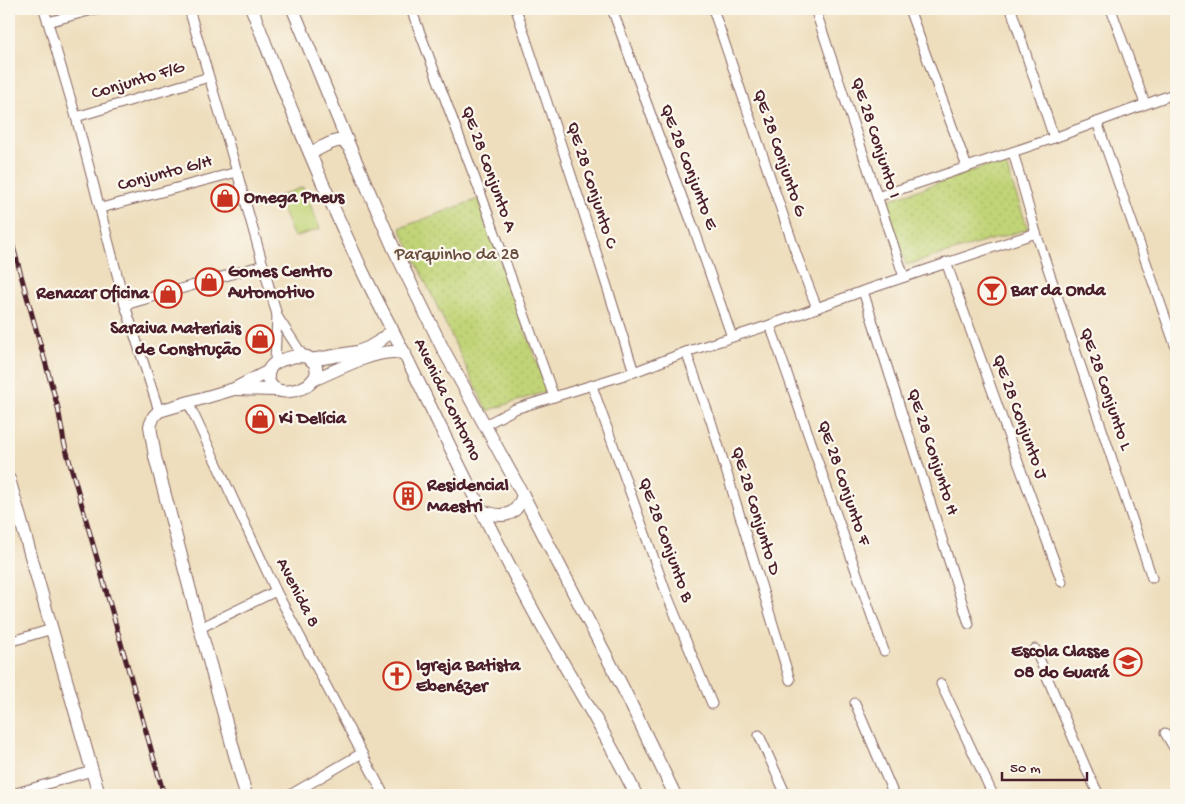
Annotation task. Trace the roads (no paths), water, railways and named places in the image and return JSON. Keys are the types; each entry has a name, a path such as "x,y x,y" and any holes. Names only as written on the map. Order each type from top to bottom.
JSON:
{"main road":[{"name":"Avenida Contorno","path":"252,9 275,70 362,271 527,600 600,726 636,795"},
{"name":"Avenida Contorno","path":"293,9 351,150 407,276 442,347 523,495 624,690 675,795"},
{"path":"310,153 334,141 341,141 351,150"},
{"path":"234,390 288,358 307,358 356,352 368,348 388,334 391,327"},
{"path":"246,795 152,445 150,426 154,416 159,411 188,402 234,390 275,390 288,392 297,390 347,365 382,353 394,352 405,354"},
{"path":"307,358 317,368 314,380"},
{"path":"272,366 268,380 275,390"},
{"path":"9,479 99,795"},
{"path":"482,511 497,516 504,515 517,508 523,495"}],"street":[{"path":"44,9 101,208 125,305 159,411"},
{"path":"48,22 96,9"},
{"path":"188,9 237,172 277,315 307,358"},
{"name":"QE 28 Conjunto A","path":"411,9 554,397"},
{"name":"QE 28 Conjunto C","path":"516,9 634,372"},
{"name":"QE 28 Conjunto E","path":"612,9 696,234 732,337"},
{"name":"QE 28 Conjunto G","path":"713,9 798,259 817,308"},
{"name":"QE 28 Conjunto I","path":"815,9 904,277"},
{"path":"909,9 967,167"},
{"path":"1011,9 1054,138"},
{"path":"1110,9 1145,104"},
{"name":"Conjunto F/G","path":"76,117 209,77"},
{"path":"877,197 1054,138 1176,93"},
{"path":"1097,122 1176,348"},
{"name":"QE 28 Conjunto L","path":"1013,152 1036,233 1152,578"},
{"name":"Conjunto G/H","path":"101,208 237,172"},
{"path":"485,424 515,409 634,372 686,352 770,325 946,262 1036,233"},
{"name":"QE 28 Conjunto J","path":"946,262 1006,432 1062,582"},
{"path":"125,305 263,264"},
{"name":"QE 28 Conjunto H","path":"863,291 969,624"},
{"path":"272,366 277,315"},
{"name":"QE 28 Conjunto F","path":"770,325 884,651"},
{"name":"QE 28 Conjunto D","path":"686,352 710,421 790,680"},
{"name":"QE 28 Conjunto B","path":"592,386 667,595 712,704"},
{"name":"Avenida 8","path":"188,402 276,591 384,795"},
{"path":"200,628 276,591"},
{"path":"9,642 52,629"},
{"path":"1035,649 1089,776 1099,795"},
{"path":"941,684 994,795"},
{"path":"855,703 894,795"},
{"path":"1165,734 1176,751"},
{"path":"759,735 786,795"},
{"path":"290,795 362,753"},
{"path":"9,794 92,771"}],"railway":[{"path":"9,232 58,408 64,442 164,795"}],"place":[{"name":"Omega Pneus","path":"225,198"},
{"name":"Gomes Centro Automotivo","path":"209,282"},
{"name":"Bar da Onda","path":"992,291"},
{"name":"Renacar Oficina","path":"168,294"},
{"name":"Saraiva Materiais de Construção","path":"260,339"},
{"name":"Ki Delícia","path":"260,419"},
{"name":"Residencial Maestri","path":"408,496"},
{"name":"Escola Classe 08 do Guará","path":"1128,662"},
{"name":"Igreja Batista Ebenézer","path":"397,676"}],"park label":[{"name":"Parquinho da 28","path":"457,255"}]}
